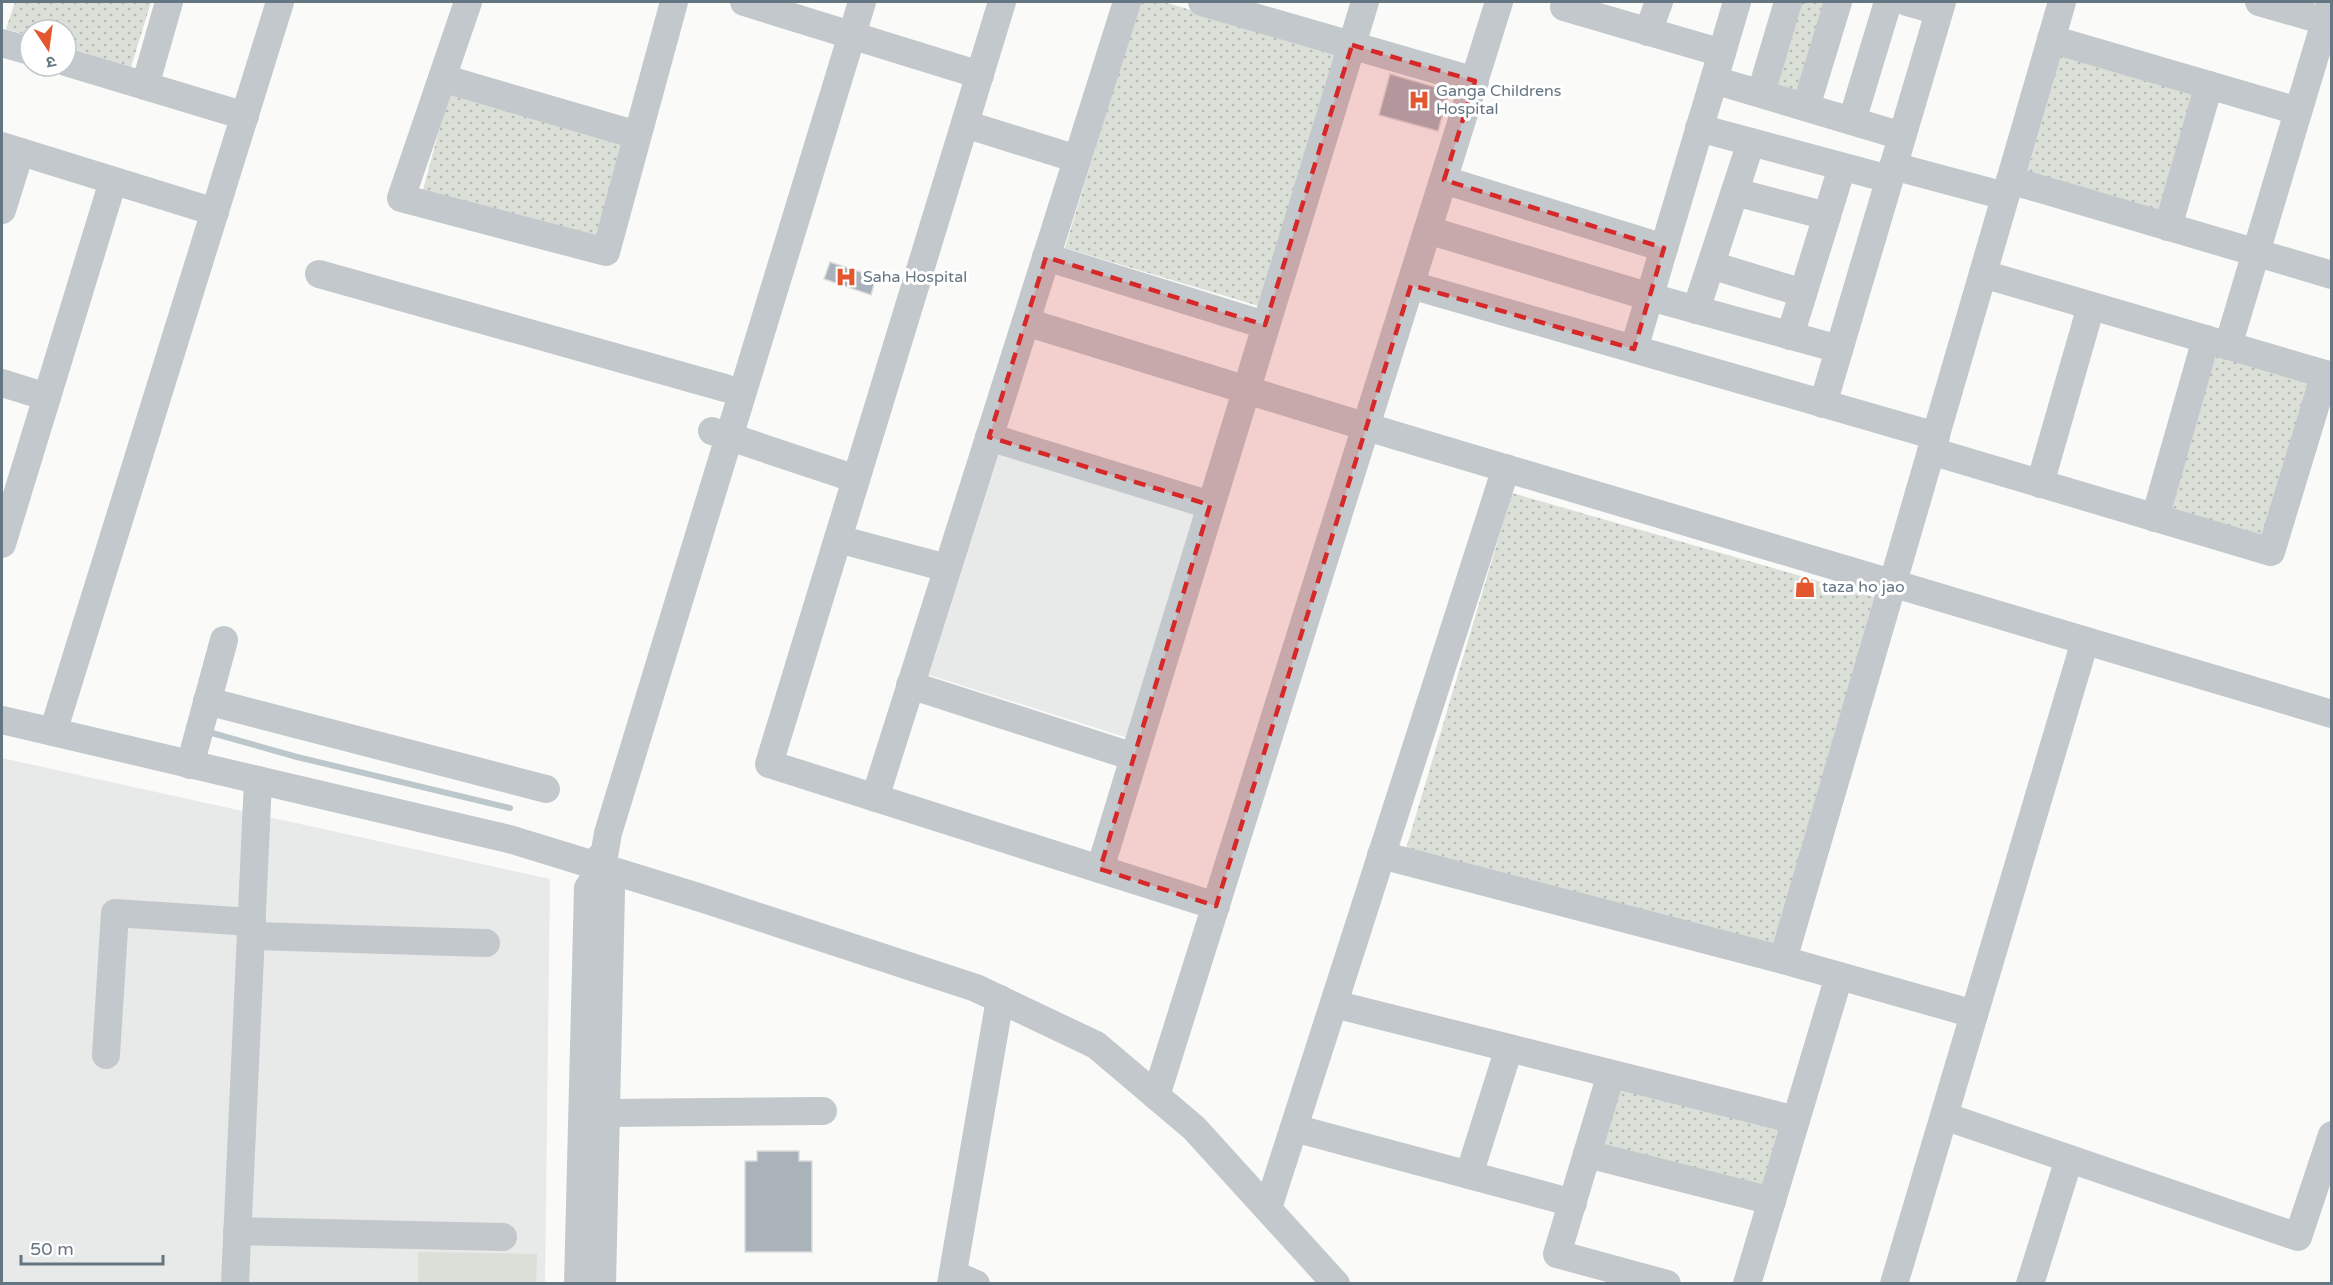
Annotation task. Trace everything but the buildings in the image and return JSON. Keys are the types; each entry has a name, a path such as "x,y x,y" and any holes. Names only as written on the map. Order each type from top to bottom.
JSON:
{"street":[{"path":"145,86 169,2"},
{"path":"53,732 280,2"},
{"path":"468,2 401,198 606,252 674,2"},
{"path":"744,2 980,75"},
{"path":"602,1284 611,892 602,868 594,826 720,434 844,32 844,2"},
{"path":"720,434 725,388 844,32 862,2"},
{"path":"1002,2 769,764 1216,906"},
{"path":"874,798 1127,2"},
{"path":"1100,869 1365,2"},
{"path":"1156,1096 1499,2"},
{"path":"1566,2 1564,7 1648,32 1718,67 1761,93 1902,136"},
{"path":"1648,32 1659,2"},
{"path":"1761,93 1788,2"},
{"path":"1806,107 1838,2"},
{"path":"1852,121 1888,2"},
{"path":"1823,404 1940,6 1907,2"},
{"path":"1783,960 2062,2"},
{"path":"2156,518 2217,342 2256,253 2329,15 2259,2"},
{"path":"1634,349 1718,67 1731,3"},
{"path":"1220,4 1475,81"},
{"path":"2051,39 2298,111"},
{"path":"2,43 18,48"},
{"path":"78,66 245,116"},
{"path":"442,78 637,135"},
{"path":"2168,227 2208,85"},
{"path":"965,124 1077,159"},
{"path":"1700,128 1842,167 2008,188 2168,227 2331,275"},
{"path":"1696,310 1751,142"},
{"path":"2,210 11,149 215,212"},
{"path":"1790,336 1842,167"},
{"path":"1444,180 1664,248"},
{"path":"2,544 10,487 47,397 113,181"},
{"path":"1735,192 1827,216"},
{"path":"1428,230 1650,297 1839,349"},
{"path":"1046,257 1265,325"},
{"path":"1711,265 1803,293"},
{"path":"319,274 725,388"},
{"path":"1411,285 1823,404 2040,484 2271,552 2328,375 1983,274"},
{"path":"2040,484 2091,306"},
{"path":"1026,322 1367,427 2331,714"},
{"path":"2,383 47,397"},
{"path":"720,434 856,478"},
{"path":"989,437 1210,505"},
{"path":"1268,1208 1506,468"},
{"path":"838,539 947,568"},
{"path":"190,765 224,640"},
{"path":"1894,1284 2085,640"},
{"path":"910,685 1134,757"},
{"path":"207,701 546,789"},
{"path":"2,720 509,839 698,897 976,988 1096,1045 1194,1128 1268,1208 1323,1277"},
{"path":"235,1284 258,780"},
{"path":"1381,855 1783,960 1974,1014"},
{"path":"578,1284 588,888 602,868"},
{"path":"106,1055 115,913 251,929 486,943"},
{"path":"1747,1284 1839,976"},
{"path":"960,1280 1000,999"},
{"path":"1334,1004 1796,1120"},
{"path":"1468,1175 1509,1048"},
{"path":"1611,1074 1557,1254 1667,1284"},
{"path":"606,1113 823,1111"},
{"path":"1944,1116 2298,1236 2331,1135"},
{"path":"1294,1128 1573,1203"},
{"path":"1587,1154 1772,1201"},
{"path":"2032,1283 2069,1158"},
{"path":"237,1231 503,1237"}],"highlighted area":[{"path":"1352,45 1475,81 1444,180 1664,248 1634,349 1411,285 1216,906 1100,869 1210,505 989,437 1046,257 1265,325"}],"shaded area":[{"path":"15,2 151,2 131,67 78,51 78,18 18,18 18,32 6,29"},
{"path":"1140,2 1164,2 1338,54 1262,307 1065,248"},
{"path":"1794,2 1830,2 1801,101 1768,91"},
{"path":"2062,51 2197,90 2161,216 2026,177"},
{"path":"449,93 627,143 599,240 423,190"},
{"path":"2216,355 2309,382 2262,537 2169,509"},
{"path":"1000,451 1198,513 1128,738 929,675"},
{"path":"1512,493 1874,597 1774,945 1405,852"},
{"path":"2,758 550,879 545,1283 2,1284"},
{"path":"1619,1086 1785,1128 1770,1189 1603,1148"},
{"path":"418,1252 537,1254 536,1283 418,1283"}],"waterway":[{"path":"212,733 297,757 510,808"}],"place":[{"name":"Ganga Childrens Hospital","path":"1419,100"},
{"name":"Saha Hospital","path":"846,277"},
{"name":"taza ho jao","path":"1805,587"}]}
